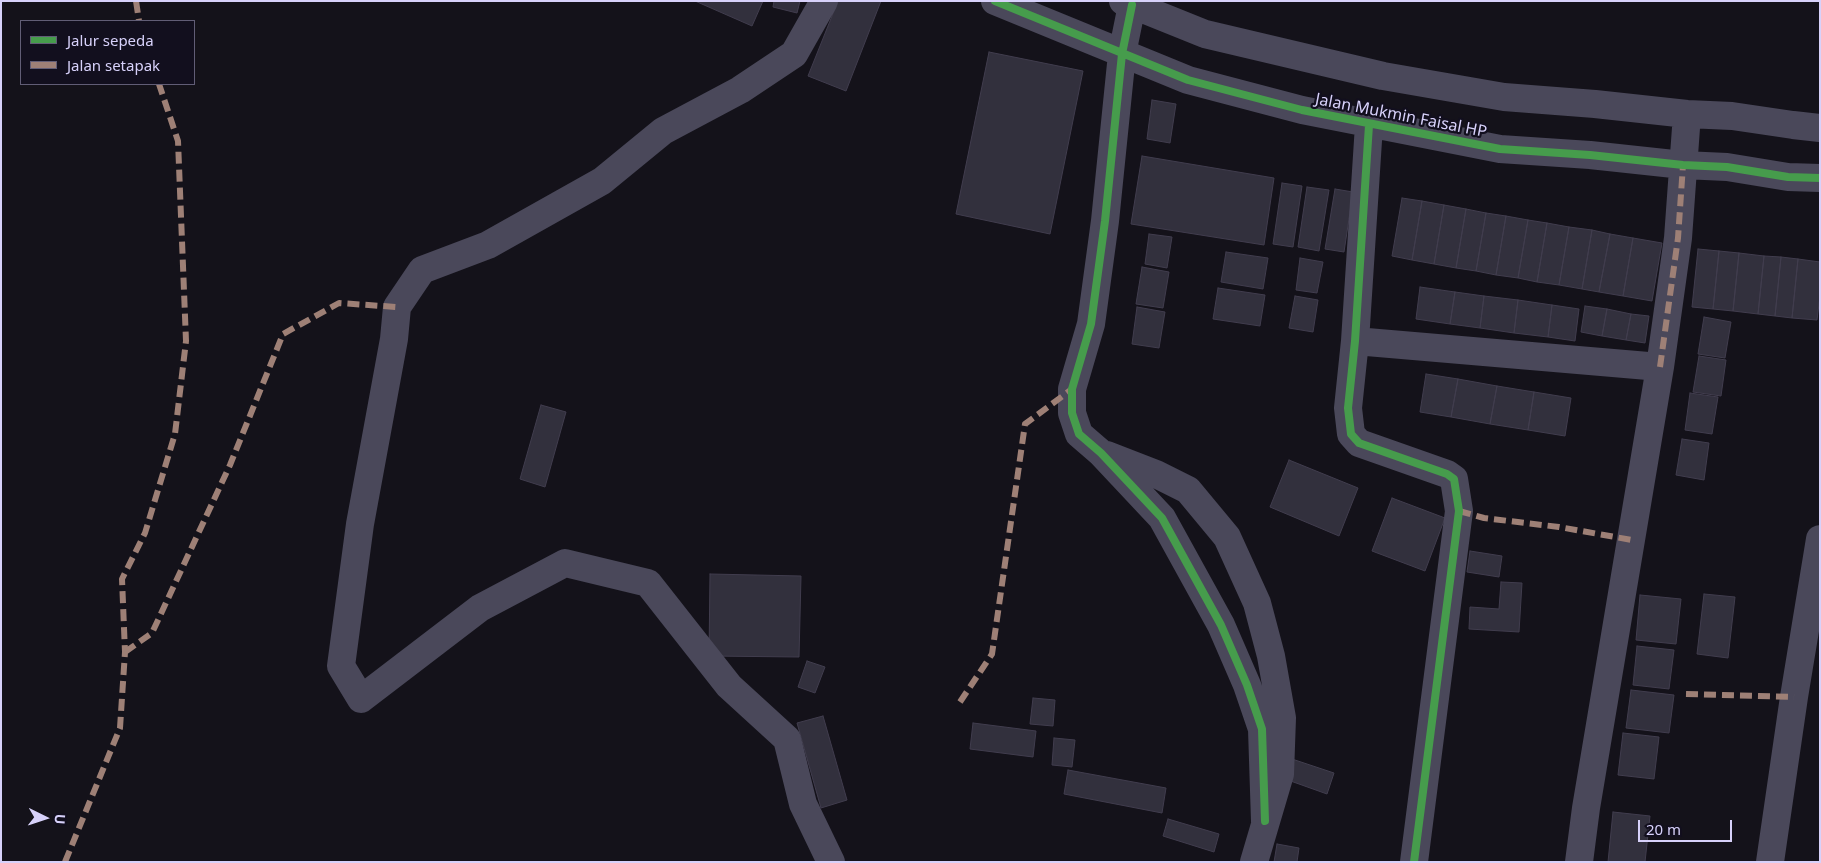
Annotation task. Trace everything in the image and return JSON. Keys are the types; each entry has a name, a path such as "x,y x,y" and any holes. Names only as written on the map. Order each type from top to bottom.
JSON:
{"street":[{"path":"824,1 794,54 740,90 663,131 602,181 488,245 422,270 397,307 394,338 360,524 341,666 361,699 480,608 564,563 648,583 729,686 787,739 803,804 831,862"},
{"name":"Jalan Mukmin Faisal HP","path":"995,1 1188,80 1302,110 1500,149 1727,167 1788,177 1820,178"},
{"path":"1265,821 1262,729 1247,684 1221,625 1162,518 1101,453 1079,434 1072,413 1072,389 1091,324 1105,221 1128,3 1206,34 1383,76 1504,97 1687,114 1732,116 1820,128"},
{"path":"1580,862 1586,808 1660,367 1679,230 1687,114"},
{"path":"1369,124 1355,341 1348,408 1351,434 1359,443 1447,474 1454,479 1459,511 1414,862"},
{"path":"1355,341 1660,367"},
{"path":"1101,453 1156,474 1188,490 1227,536 1257,603 1271,656 1282,718 1280,774 1254,862"},
{"path":"1770,862 1794,696 1820,538"}],"building":[{"path":"695,1 763,1 752,26"},
{"path":"774,1 800,1 797,13 773,7"},
{"path":"838,1 881,1 846,91 808,76"},
{"path":"989,52 1083,71 1050,234 956,214"},
{"path":"1152,100 1176,104 1170,143 1147,139"},
{"path":"1142,156 1274,178 1264,245 1131,224"},
{"path":"1282,183 1302,186 1293,247 1273,244"},
{"path":"1307,187 1329,190 1319,251 1298,247"},
{"path":"1335,189 1353,192 1344,252 1325,249"},
{"path":"1402,198 1422,201 1412,260 1392,256"},
{"path":"1422,201 1444,205 1434,264 1412,260"},
{"path":"1444,205 1466,209 1456,268 1434,264"},
{"path":"1466,209 1486,213 1476,271 1456,268"},
{"path":"1486,213 1506,216 1496,275 1476,271"},
{"path":"1506,216 1528,220 1518,278 1496,275"},
{"path":"1528,220 1547,223 1537,282 1518,278"},
{"path":"1547,223 1569,227 1559,285 1537,282"},
{"path":"1569,227 1592,230 1582,289 1559,285"},
{"path":"1592,230 1610,234 1599,292 1582,289"},
{"path":"1149,234 1172,237 1167,268 1145,264"},
{"path":"1610,234 1633,238 1623,296 1599,292"},
{"path":"1633,238 1662,243 1652,301 1623,296"},
{"path":"1698,249 1719,251 1713,309 1692,307"},
{"path":"1719,251 1739,253 1733,311 1713,309"},
{"path":"1226,252 1268,258 1263,289 1221,282"},
{"path":"1739,253 1764,256 1758,314 1733,311"},
{"path":"1764,256 1781,257 1775,316 1758,314"},
{"path":"1781,257 1798,259 1792,318 1775,316"},
{"path":"1300,258 1323,262 1317,293 1296,290"},
{"path":"1798,259 1820,262 1820,296 1817,320 1792,318"},
{"path":"1142,267 1169,272 1163,308 1136,304"},
{"path":"1420,287 1455,292 1450,324 1416,319"},
{"path":"1218,288 1265,295 1260,326 1213,319"},
{"path":"1455,292 1484,296 1480,328 1450,324"},
{"path":"1295,296 1318,300 1313,332 1289,328"},
{"path":"1484,296 1518,300 1514,333 1480,328"},
{"path":"1518,300 1552,305 1548,337 1514,333"},
{"path":"1552,305 1579,309 1575,341 1548,337"},
{"path":"1585,306 1607,309 1602,336 1581,332"},
{"path":"1137,307 1165,312 1159,348 1132,344"},
{"path":"1607,309 1631,314 1626,340 1602,336"},
{"path":"1631,314 1649,316 1645,343 1626,340"},
{"path":"1704,317 1731,322 1725,358 1698,354"},
{"path":"1699,356 1726,360 1721,396 1693,392"},
{"path":"1426,374 1458,379 1451,417 1420,412"},
{"path":"1458,379 1497,386 1490,424 1451,417"},
{"path":"1497,386 1534,392 1528,430 1490,424"},
{"path":"1534,392 1571,398 1565,436 1528,430"},
{"path":"1690,393 1718,397 1712,434 1685,430"},
{"path":"541,405 566,412 545,487 520,479"},
{"path":"1682,439 1709,443 1704,480 1676,475"},
{"path":"1289,460 1358,488 1339,536 1270,507"},
{"path":"1392,498 1445,518 1425,571 1372,551"},
{"path":"1470,551 1502,556 1499,577 1467,572"},
{"path":"710,574 801,576 799,657 709,656"},
{"path":"1501,582 1522,583 1519,632 1469,629 1470,607 1499,609"},
{"path":"1704,594 1735,597 1728,658 1697,654"},
{"path":"1640,595 1681,599 1676,644 1636,640"},
{"path":"1637,646 1674,650 1669,689 1633,685"},
{"path":"807,661 825,667 815,693 798,687"},
{"path":"1631,690 1674,695 1669,733 1626,728"},
{"path":"1033,698 1055,700 1053,726 1030,724"},
{"path":"823,716 847,800 821,808 797,723"},
{"path":"973,723 1036,731 1033,757 970,749"},
{"path":"1623,733 1659,737 1654,779 1618,775"},
{"path":"1054,738 1075,740 1072,767 1052,765"},
{"path":"1292,759 1334,773 1327,794 1285,779"},
{"path":"1068,770 1166,788 1162,813 1064,794"},
{"path":"1613,812 1650,816 1645,862 1608,862"},
{"path":"1168,819 1219,834 1214,852 1163,836"},
{"path":"1277,844 1299,848 1297,862 1274,862"}],"marked path":[{"path":"136,1 139,20"},
{"path":"65,862 120,728 125,652 122,579 145,533 175,434 186,341 178,141 159,85"},
{"path":"1660,367 1678,238 1683,165"},
{"path":"125,652 152,633 230,465 283,334 339,303 397,307"},
{"path":"960,702 992,654 1025,424 1072,389"},
{"path":"1459,511 1484,518 1559,527 1632,540"},
{"path":"1686,694 1794,697"}],"cycle path":[{"path":"995,1 1188,80 1302,110 1500,149 1727,167 1788,177 1820,178"},
{"path":"1132,5 1122,54 1105,221 1091,324 1072,389 1072,413 1079,434 1101,453 1162,518 1221,625 1247,685 1262,729 1265,821"},
{"path":"1369,125 1355,341 1348,408 1351,434 1359,443 1447,474 1454,479 1459,511 1414,862"}]}
